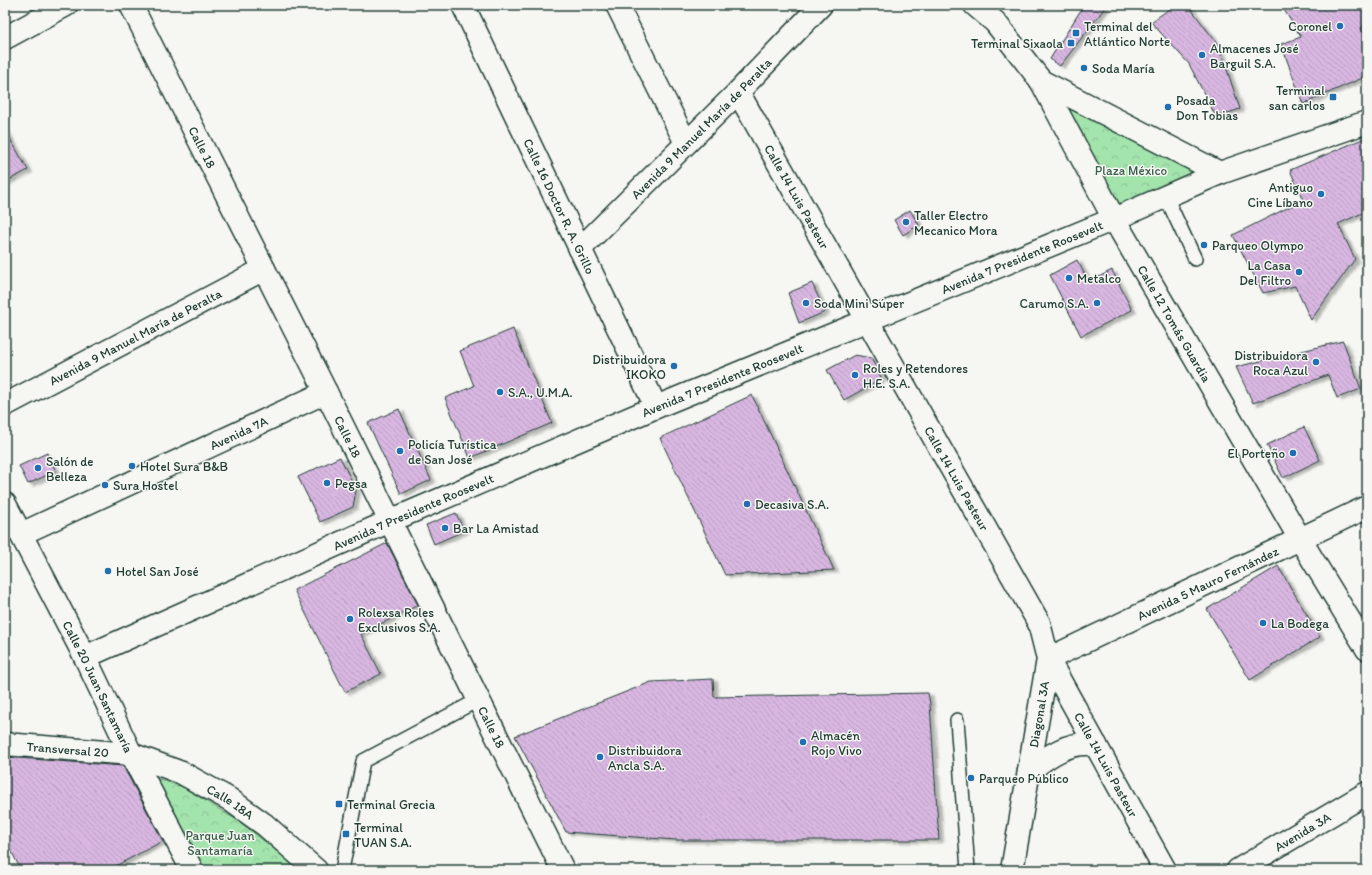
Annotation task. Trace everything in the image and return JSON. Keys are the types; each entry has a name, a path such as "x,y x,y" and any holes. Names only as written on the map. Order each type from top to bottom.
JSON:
{"street":[{"path":"5,38 66,5"},
{"name":"Calle 18","path":"131,5 326,392 563,870"},
{"name":"Calle 16 Doctor R. A. Grillo","path":"463,5 656,407"},
{"path":"618,5 686,143"},
{"name":"Avenida 9 Manuel María de Peralta","path":"580,249 738,92 821,5"},
{"name":"Calle 12 Tomás Guardia","path":"975,5 995,22 1041,81 1114,219 1300,539 1367,649"},
{"path":"1041,81 1220,174"},
{"name":"Calle 14 Luis Pasteur","path":"738,92 1040,623 1048,659 1165,870"},
{"name":"Avenida 7 Presidente Roosevelt","path":"85,657 390,521 656,407 868,321 1220,174 1367,122"},
{"name":"Avenida 9 Manuel María de Peralta","path":"5,405 264,269"},
{"name":"Avenida 7A","path":"21,534 326,392"},
{"name":"Calle 20 Juan Santamaría","path":"5,504 85,657 132,754 192,870"},
{"name":"Avenida 5 Mauro Fernández","path":"1048,659 1367,507"},
{"name":"Diagonal 3A","path":"1012,870 1048,659"},
{"name":"Diagonal 3A","path":"1030,771 1046,757 1065,748 1086,743 1096,745"},
{"name":"Transversal 20","path":"5,744 132,754"},
{"name":"Calle 18A","path":"132,754 182,773 229,799 265,825 316,870"},
{"name":"Avenida 3A","path":"1238,870 1367,793"}],"lane":[{"path":"1166,197 1195,259"},
{"path":"342,870 363,761 478,700"},
{"path":"958,720 968,870"}],"green space":[{"name":"Plaza México","path":"1041,81 1220,173 1114,219"},
{"name":"Parque Juan Santamaría","path":"150,776 183,787 240,822 301,870 205,870"}],"building":[{"name":"Terminal del Atlántico Norte","path":"1084,5 1107,5 1060,66 1050,59"},
{"name":"Almacenes José Barguil S.A.","path":"1175,5 1188,5 1219,46 1240,109 1216,117 1189,64 1151,22"},
{"path":"1281,5 1367,5 1367,23 1361,28 1367,41 1367,76 1303,104 1281,44 1301,37"},
{"path":"5,130 28,170 5,182"},
{"path":"1367,137 1367,211 1338,224 1355,259 1311,320 1295,286 1263,293 1233,235 1303,200 1290,170"},
{"name":"Taller Electro Mecanico Mora","path":"910,210 919,225 903,235 894,220"},
{"name":"Carumo S.A.","path":"1077,260 1089,282 1112,270 1132,310 1081,336 1050,275"},
{"name":"Soda Mini Súper","path":"812,283 825,312 799,323 788,293"},
{"name":"S.A., U.M.A.","path":"513,329 552,423 470,458 445,398 474,386 460,351"},
{"name":"Distribuidora Roca Azul","path":"1343,341 1361,389 1337,398 1328,375 1253,403 1236,367"},
{"name":"Roles y Retendores H.E. S.A.","path":"855,355 871,358 882,379 844,400 827,370"},
{"name":"Decasiva S.A.","path":"752,395 834,570 725,575 660,438"},
{"name":"Policía Turística de San José","path":"399,409 431,480 401,494 368,423"},
{"name":"El Porteño","path":"1304,427 1320,460 1283,478 1267,445"},
{"name":"Salón de Belleza","path":"47,453 56,471 28,484 19,466"},
{"name":"Pegsa","path":"340,457 356,490 353,507 320,522 298,477"},
{"name":"Bar La Amistad","path":"456,513 464,531 434,544 426,525"},
{"name":"Rolexsa Roles Exclusivos S.A.","path":"387,543 418,605 361,634 381,674 345,692 294,590"},
{"name":"La Bodega","path":"1278,566 1320,637 1250,680 1207,609"},
{"name":"Almacén Rojo Vivo","path":"713,679 714,697 928,693 939,840 676,840 566,832 515,736 651,682"},
{"path":"5,757 123,766 163,841 108,870 21,870 5,839"}],"place":[{"name":"Coronel","path":"1340,26"},
{"name":"Terminal del Atlántico Norte","path":"1076,33"},
{"name":"Terminal Sixaola","path":"1071,43"},
{"name":"Almacenes José Barguil S.A.","path":"1202,55"},
{"name":"Soda María","path":"1084,68"},
{"name":"Terminal san carlos","path":"1333,97"},
{"name":"Posada Don Tobias","path":"1168,107"},
{"name":"Antiguo Cine Líbano","path":"1321,194"},
{"name":"Taller Electro Mecanico Mora","path":"906,222"},
{"name":"Parqueo Olympo","path":"1204,245"},
{"name":"La Casa Del Filtro","path":"1299,272"},
{"name":"Metalco","path":"1069,278"},
{"name":"Soda Mini Súper","path":"806,303"},
{"name":"Carumo S.A.","path":"1097,303"},
{"name":"Distribuidora Roca Azul","path":"1316,362"},
{"name":"Distribuidora IKOKO","path":"674,366"},
{"name":"Roles y Retendores H.E. S.A.","path":"855,375"},
{"name":"S.A., U.M.A.","path":"500,392"},
{"name":"Policía Turística de San José","path":"400,451"},
{"name":"El Porteño","path":"1293,453"},
{"name":"Hotel Sura B&B","path":"132,466"},
{"name":"Salón de Belleza","path":"38,468"},
{"name":"Pegsa","path":"327,483"},
{"name":"Sura Hostel","path":"105,485"},
{"name":"Decasiva S.A.","path":"747,504"},
{"name":"Bar La Amistad","path":"445,528"},
{"name":"Hotel San José","path":"108,571"},
{"name":"Rolexsa Roles Exclusivos S.A.","path":"350,619"},
{"name":"La Bodega","path":"1263,623"},
{"name":"Almacén Rojo Vivo","path":"803,742"},
{"name":"Distribuidora Ancla S.A.","path":"600,757"},
{"name":"Parqueo Público","path":"971,778"},
{"name":"Terminal Grecia","path":"339,804"},
{"name":"Terminal TUAN S.A.","path":"346,834"}]}
